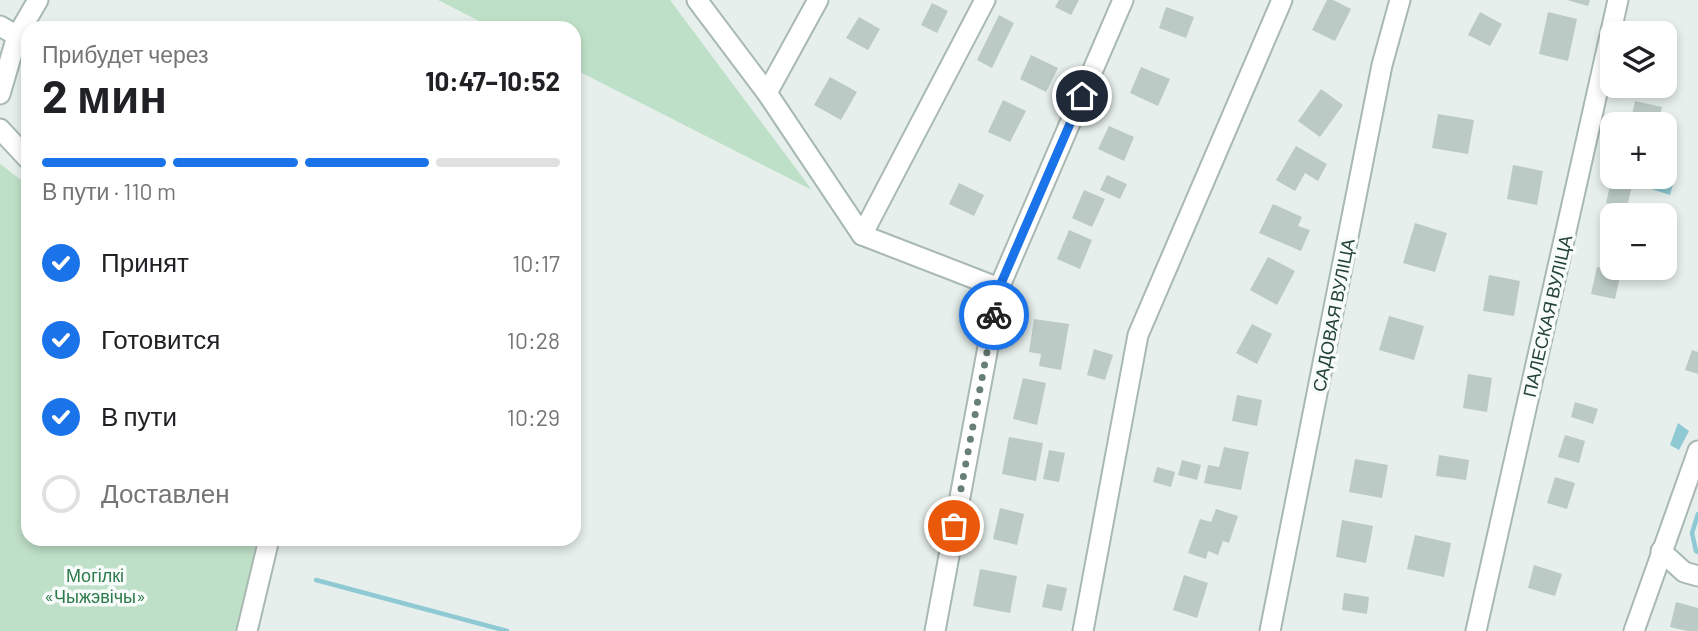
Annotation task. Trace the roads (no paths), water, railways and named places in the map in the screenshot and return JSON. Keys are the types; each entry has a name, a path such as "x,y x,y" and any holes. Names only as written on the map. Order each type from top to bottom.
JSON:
{"street":[{"path":"0,94 8,31 38,0"},
{"path":"697,0 767,93 862,235 999,288"},
{"path":"767,93 818,0"},
{"path":"862,235 985,0"},
{"path":"935,631 999,288 1123,0"},
{"path":"1083,631 1138,335 1282,0"},
{"name":"САДОВАЯ ВУЛІЦА","path":"1270,631 1382,65 1400,0"},
{"name":"ПАЛЕСКАЯ ВУЛІЦА","path":"1476,631 1618,0"},
{"path":"0,129 21,152"},
{"path":"1634,631 1698,452"},
{"path":"247,631 267,546"},
{"path":"1661,551 1684,572 1698,576"}],"water":[{"path":"1651,189 1672,189 1670,195"},
{"path":"1678,423 1689,431 1679,450 1670,445"}],"waterway":[{"path":"1698,514 1692,533 1698,552"},
{"path":"316,580 507,631"}],"park label":[{"name":"Могілкі «Чыжэвічы»","path":"95,585"}]}
